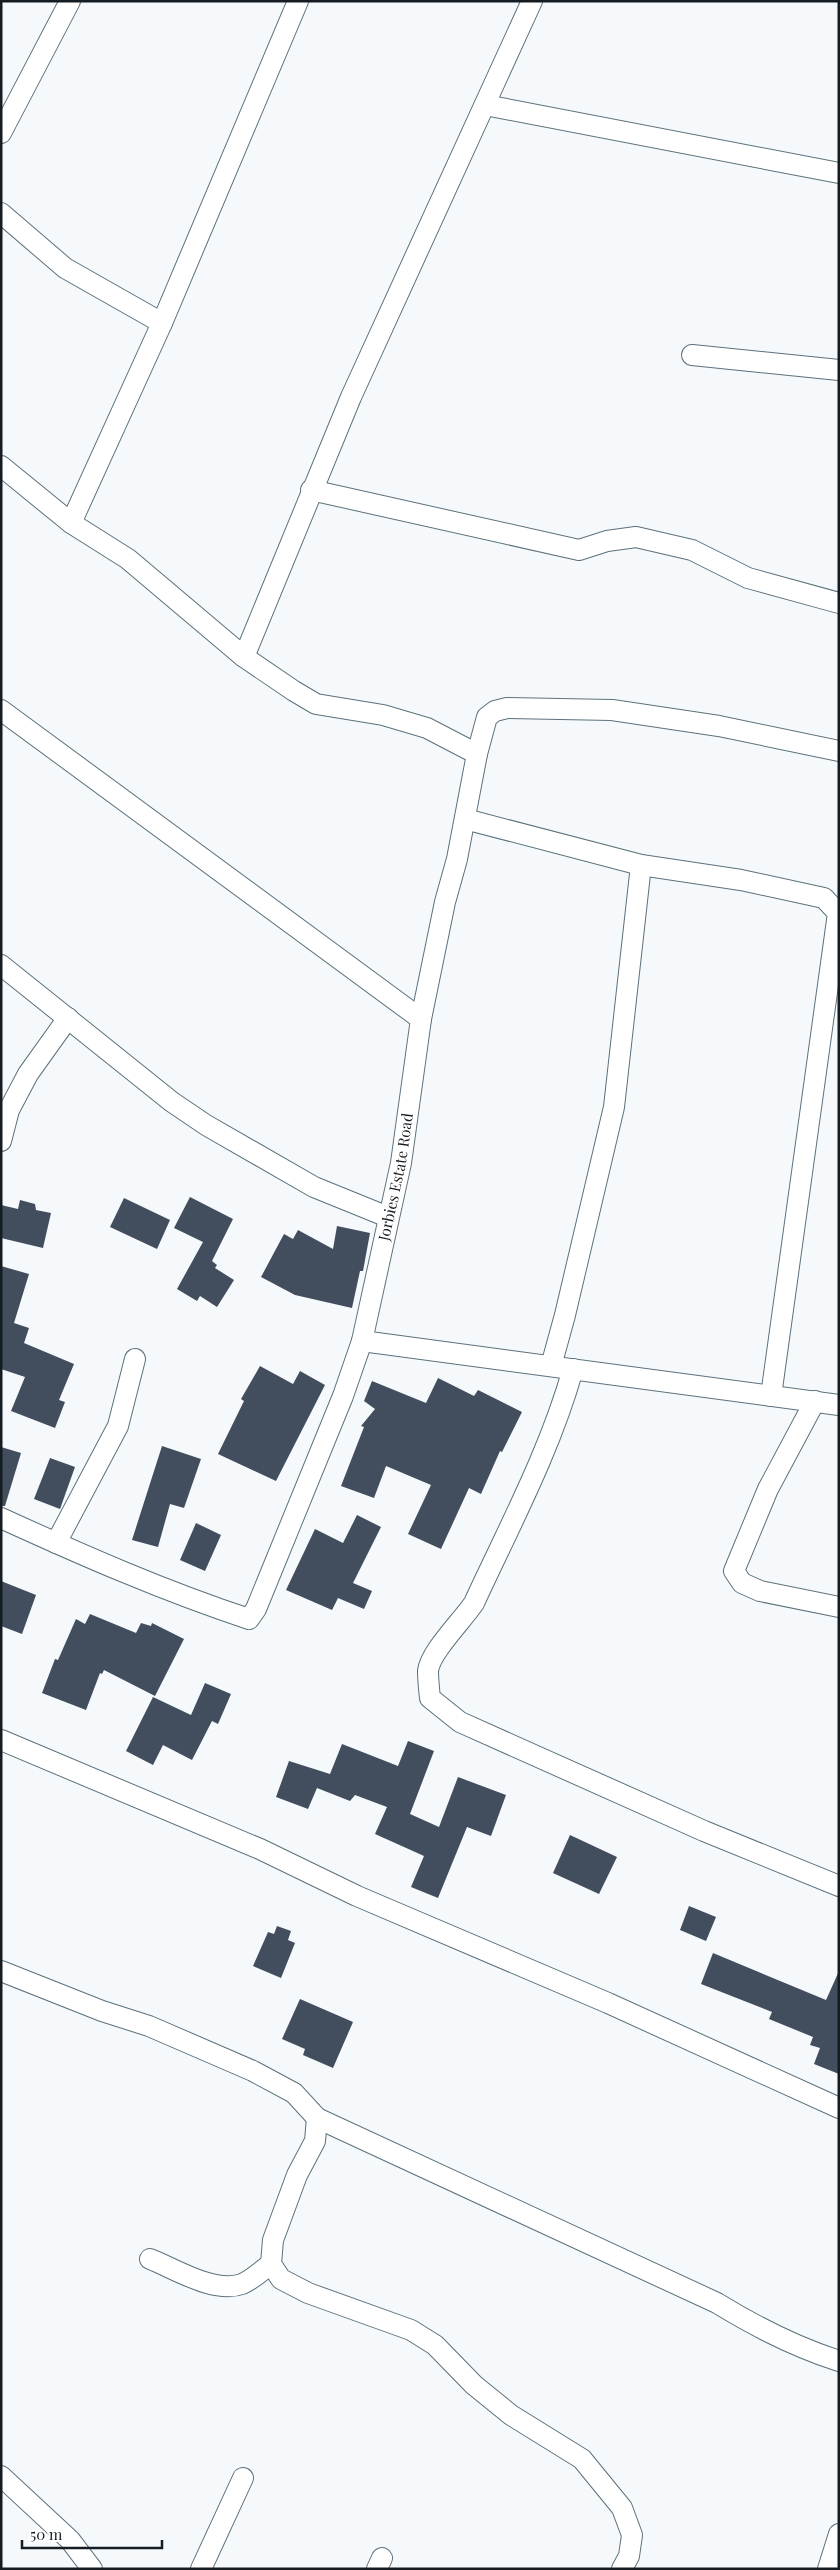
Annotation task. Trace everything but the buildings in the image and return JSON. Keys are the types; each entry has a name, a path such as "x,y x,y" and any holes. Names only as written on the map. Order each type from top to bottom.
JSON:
{"street":[{"path":"1,133 70,1"},
{"path":"71,522 162,323 298,1"},
{"path":"244,657 311,490 532,1"},
{"path":"485,105 839,173"},
{"path":"1,213 65,268 162,323"},
{"path":"692,355 839,370"},
{"path":"1,466 71,522 128,559 244,657 316,704 383,715 427,728 477,754"},
{"path":"311,490 579,550 607,541 636,537 692,550 748,578 839,603"},
{"name":"Jorbies Estate Road","path":"56,1543 196,1601 249,1619 256,1609 336,1414 362,1341 401,1163 421,1019 445,902 457,859 477,754 487,718 495,711 507,708 612,710 719,726 839,751"},
{"path":"1,710 421,1019"},
{"path":"465,819 642,864 741,880 824,898 838,913 771,1396"},
{"path":"550,1366 565,1315 614,1106 642,864"},
{"path":"1,965 172,1102 206,1125 314,1187 388,1217"},
{"path":"1,1140 9,1110 28,1074 68,1018"},
{"path":"362,1341 839,1405"},
{"path":"1,1518 56,1543 118,1426 135,1359"},
{"path":"573,1370 564,1404 474,1603 461,1623 438,1648 431,1662 428,1669 430,1698 460,1722 704,1831 839,1886"},
{"path":"815,1401 768,1489 734,1571 742,1583 760,1592 839,1607"},
{"path":"1,1740 260,1849 357,1896 608,2003 839,2108"},
{"path":"1,1971 102,2011 149,2026 238,2064 294,2093 317,2118 716,2303 800,2349 839,2361"},
{"path":"317,2118 316,2141 297,2175 273,2240 271,2264 281,2279 308,2293 411,2330 435,2345 474,2385 511,2415 582,2459 622,2508 632,2535 629,2556 622,2569"},
{"path":"150,2259 207,2282 226,2287 242,2283 271,2264"},
{"path":"1,2476 70,2540 92,2569"},
{"path":"201,2569 243,2478"},
{"path":"828,2569 839,2534"}]}
